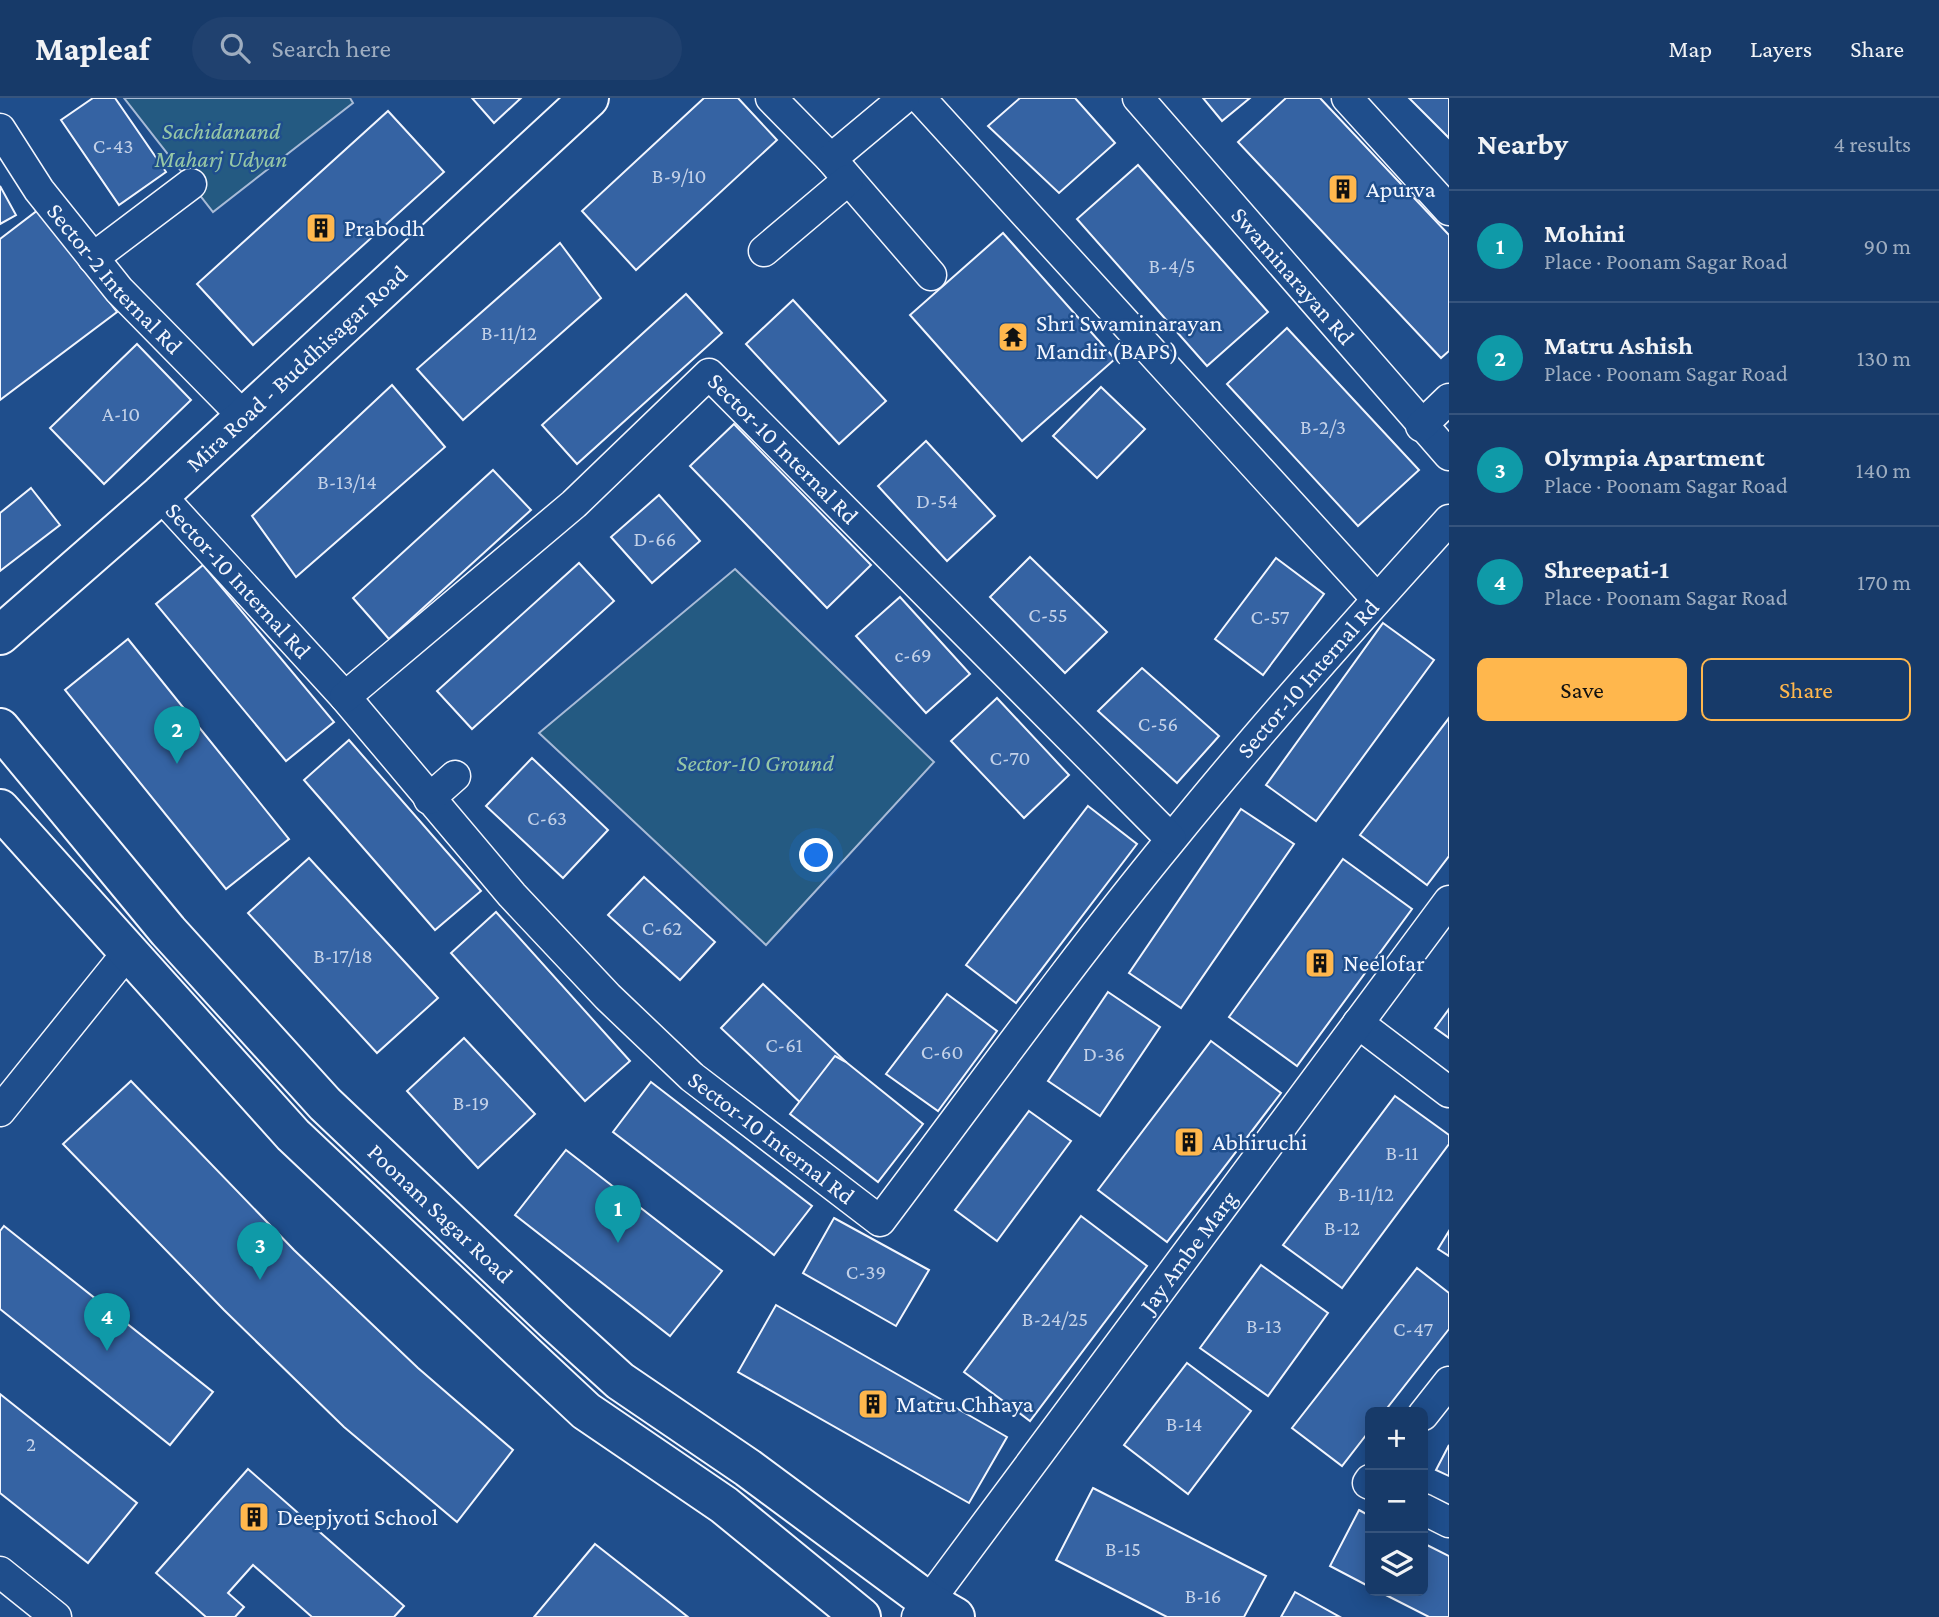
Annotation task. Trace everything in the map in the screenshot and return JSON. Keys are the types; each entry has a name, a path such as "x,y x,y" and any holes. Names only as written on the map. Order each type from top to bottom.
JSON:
{"main road":[{"name":"Mira Road - Buddhisagar Road","path":"0,635 160,495 589,98"},
{"name":"Poonam Sagar Road","path":"0,728 168,931 325,1104 555,1322 620,1381 748,1468 934,1612"},
{"name":"Poonam Sagar Road","path":"0,809 293,1135 586,1411 724,1505 861,1617"}],"street":[{"path":"771,98 839,169 931,275"},
{"path":"764,251 904,98"},
{"path":"920,98 1377,599"},
{"name":"Swaminarayan Rd","path":"1138,98 1449,455"},
{"path":"1347,98 1449,210"},
{"name":"Sector-2 Internal Rd","path":"0,129 39,190 119,290 243,416"},
{"path":"93,258 191,184"},
{"name":"Sector-10 Internal Rd","path":"345,697 574,504 709,374 1171,839"},
{"path":"1421,426 1449,399"},
{"name":"Sector-10 Internal Rd","path":"160,495 345,697 512,895 591,979 692,1077 880,1221 1171,839 1377,599 1449,520"},
{"path":"429,799 455,776"},
{"name":"Jay Ambe Marg","path":"934,1612 1358,1023 1449,901"},
{"path":"0,1111 128,952"},
{"path":"1358,1023 1449,1092"},
{"path":"1428,1409 1449,1382"},
{"path":"1428,1512 1449,1522"},
{"path":"0,1572 57,1617"}],"green space":[{"name":"Sachidanand Maharj Udyan","path":"124,98 350,98 353,103 213,212"},
{"name":"Sector-10 Ground","path":"735,569 934,762 766,945 539,733"}],"building":[{"path":"93,98 115,98 166,172 119,205 61,120"},
{"path":"472,98 521,98 494,123"},
{"path":"704,98 738,98 777,140 636,270 582,211"},
{"path":"1020,98 1075,98 1115,143 1059,193 988,126"},
{"path":"1203,98 1250,98 1222,121"},
{"name":"Apurva","path":"1286,98 1320,98 1449,235 1449,351 1441,358 1238,142"},
{"path":"1409,98 1449,98 1449,138"},
{"name":"Prabodh","path":"388,111 444,172 253,345 197,284"},
{"path":"1138,165 1268,312 1207,366 1077,219"},
{"path":"0,186 16,215 0,224"},
{"path":"38,210 117,312 0,400 0,239"},
{"name":"Shri Swaminarayan Mandir (BAPS)","path":"1003,233 1115,359 1022,441 910,315"},
{"path":"560,243 601,298 463,420 417,369"},
{"path":"686,294 722,333 577,464 542,425"},
{"path":"793,300 886,401 839,444 746,344"},
{"path":"1287,328 1419,470 1358,526 1227,384"},
{"path":"137,344 191,400 104,484 50,428"},
{"path":"392,385 445,447 296,577 252,516"},
{"path":"1101,387 1145,429 1097,478 1053,436"},
{"path":"734,424 871,565 827,608 690,466"},
{"path":"926,441 995,516 947,561 878,486"},
{"path":"493,470 531,510 389,639 353,598"},
{"path":"31,488 60,525 0,571 0,513"},
{"path":"659,495 700,541 652,583 611,537"},
{"path":"1030,557 1107,632 1065,673 990,597"},
{"name":"C-57","path":"1276,558 1324,594 1263,675 1215,639"},
{"path":"579,563 614,601 472,729 437,691"},
{"path":"203,565 334,722 286,761 156,604"},
{"path":"900,597 970,674 926,713 856,636"},
{"path":"1383,623 1434,660 1316,821 1266,785"},
{"path":"128,639 289,839 226,889 65,690"},
{"path":"1142,668 1219,736 1177,783 1098,711"},
{"path":"997,698 1069,775 1024,818 951,741"},
{"path":"1449,718 1449,856 1427,885 1360,835"},
{"path":"349,740 481,891 435,930 304,780"},
{"path":"532,758 608,830 563,878 486,806"},
{"path":"1088,806 1137,844 1016,1003 966,965"},
{"path":"1241,809 1294,844 1181,1008 1129,973"},
{"path":"309,858 438,998 377,1053 248,913"},
{"name":"Neelofar","path":"1343,859 1412,909 1297,1066 1229,1017"},
{"path":"644,877 715,942 680,980 608,915"},
{"path":"496,912 630,1061 585,1101 451,953"},
{"path":"763,984 846,1062 804,1106 721,1028"},
{"path":"1108,992 1160,1027 1100,1116 1048,1081"},
{"name":"C-60","path":"947,994 997,1031 938,1111 886,1074"},
{"path":"1449,1009 1449,1038 1435,1028"},
{"path":"464,1038 535,1114 478,1168 407,1091"},
{"name":"Abhiruchi","path":"1211,1041 1281,1093 1167,1242 1098,1190"},
{"path":"835,1056 923,1124 878,1182 790,1114"},
{"path":"131,1081 294,1250 418,1368 513,1450 457,1522 344,1427 224,1310 63,1144"},
{"path":"651,1082 812,1206 774,1255 613,1132"},
{"path":"1395,1096 1449,1135 1449,1144 1342,1288 1283,1245"},
{"path":"1029,1111 1071,1141 997,1241 955,1210"},
{"path":"566,1150 722,1271 670,1336 515,1215"},
{"path":"1081,1216 1147,1266 1030,1421 964,1372"},
{"path":"834,1218 929,1270 896,1326 803,1273"},
{"path":"4,1226 213,1392 170,1445 0,1309 0,1231"},
{"path":"1449,1231 1449,1256 1438,1249"},
{"path":"1261,1265 1328,1313 1268,1396 1200,1348"},
{"path":"1417,1268 1449,1293 1449,1329 1388,1407 1365,1407 1365,1436 1342,1466 1292,1428"},
{"name":"Matru Chhaya","path":"776,1305 1007,1437 969,1503 738,1372"},
{"path":"1187,1363 1251,1411 1188,1494 1124,1445"},
{"path":"0,1394 137,1503 88,1563 0,1493"},
{"path":"1449,1445 1449,1476 1436,1470"},
{"name":"Deepjyoti School","path":"248,1469 404,1606 394,1617 312,1617 253,1565 228,1593 244,1607 235,1617 206,1617 156,1573"},
{"path":"1093,1488 1266,1576 1244,1617 1167,1617 1056,1560"},
{"path":"1359,1510 1365,1513 1365,1584 1330,1566"},
{"path":"595,1544 688,1617 534,1617"},
{"path":"1428,1546 1449,1556 1449,1617 1429,1617 1388,1596 1428,1596"},
{"path":"1295,1592 1340,1617 1281,1617"}],"place":[{"name":"Apurva","path":"1343,189"},
{"name":"Prabodh","path":"321,228"},
{"name":"Shri Swaminarayan Mandir (BAPS)","path":"1013,337"},
{"name":"Matru Ashish","path":"177,764"},
{"name":"Neelofar","path":"1320,963"},
{"name":"Abhiruchi","path":"1189,1142"},
{"name":"Mohini","path":"618,1243"},
{"name":"Olympia Apartment","path":"260,1280"},
{"name":"Shreepati-1","path":"107,1351"},
{"name":"Matru Chhaya","path":"873,1404"},
{"name":"Deepjyoti School","path":"254,1517"}]}
